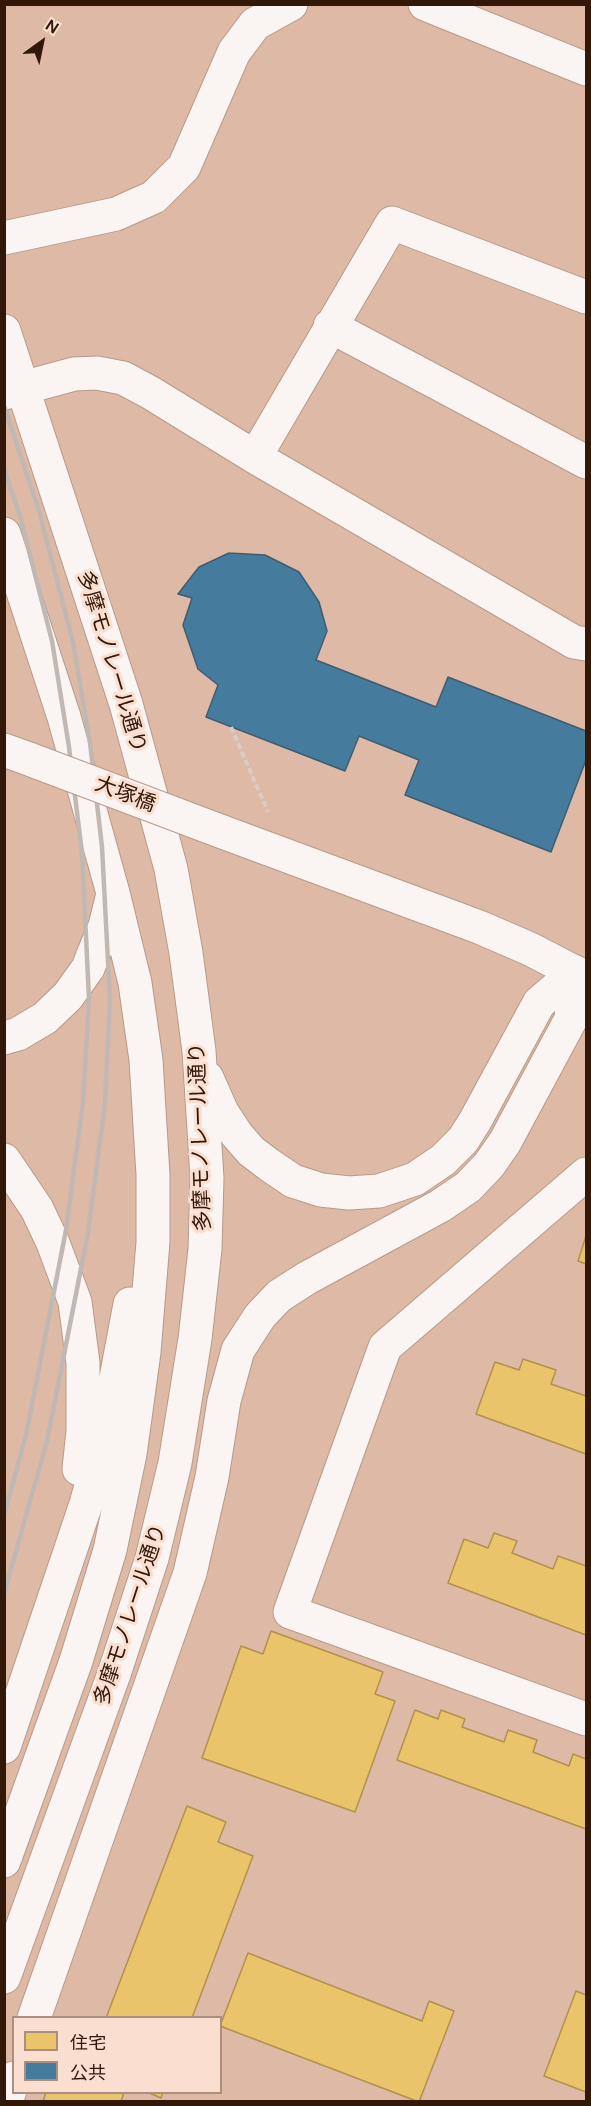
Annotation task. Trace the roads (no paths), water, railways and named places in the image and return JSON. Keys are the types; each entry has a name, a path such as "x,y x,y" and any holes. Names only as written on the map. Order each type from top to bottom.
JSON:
{"main road":[{"path":"4,238 116,214 154,197 184,167 234,52 255,24 291,4"},
{"path":"425,4 586,69"},
{"path":"255,457 392,223 586,297"},
{"path":"330,326 586,462"},
{"name":"多摩モノレール通り","path":"4,331 14,390 126,704 171,869 186,953 198,1050 207,1178 205,1249 195,1339 175,1463 152,1558 114,1674 4,1977"},
{"path":"14,390 74,374 97,373 123,378 255,457 582,634"},
{"name":"多摩モノレール通り","path":"4,534 64,717 113,893 135,983 146,1060 153,1175 153,1242 144,1352 130,1454 110,1550 76,1661 4,1860"},
{"name":"大塚橋","path":"17,754 479,927 530,949 581,975"},
{"path":"4,1038 18,1034 45,1017 68,996 88,968 105,926 113,893"},
{"path":"198,1050 222,1112 251,1151 293,1181 321,1190 349,1193 379,1191 415,1179 443,1160 463,1140 539,1003 581,975"},
{"path":"35,2016 59,1941 190,1573 212,1477 224,1401 232,1367 244,1338 279,1296 307,1278 440,1206 468,1186 489,1165 505,1142 571,1019 581,975"},
{"path":"4,1160 37,1209 53,1243 75,1302 83,1363 83,1431 73,1539"},
{"path":"586,1174 385,1347 290,1612 586,1719"},
{"path":"4,1747 86,1504 105,1436 153,1175"},
{"path":"140,1717 152,1558"},
{"path":"6,2102 12,2084"}],"railway":[{"path":"4,406 39,511 73,642 90,743 102,847 110,1000 105,1103 88,1233 47,1441 4,1594"},
{"path":"4,469 20,516 52,641 69,747 82,853 89,999 83,1102 66,1230 26,1435 4,1515"}]}
